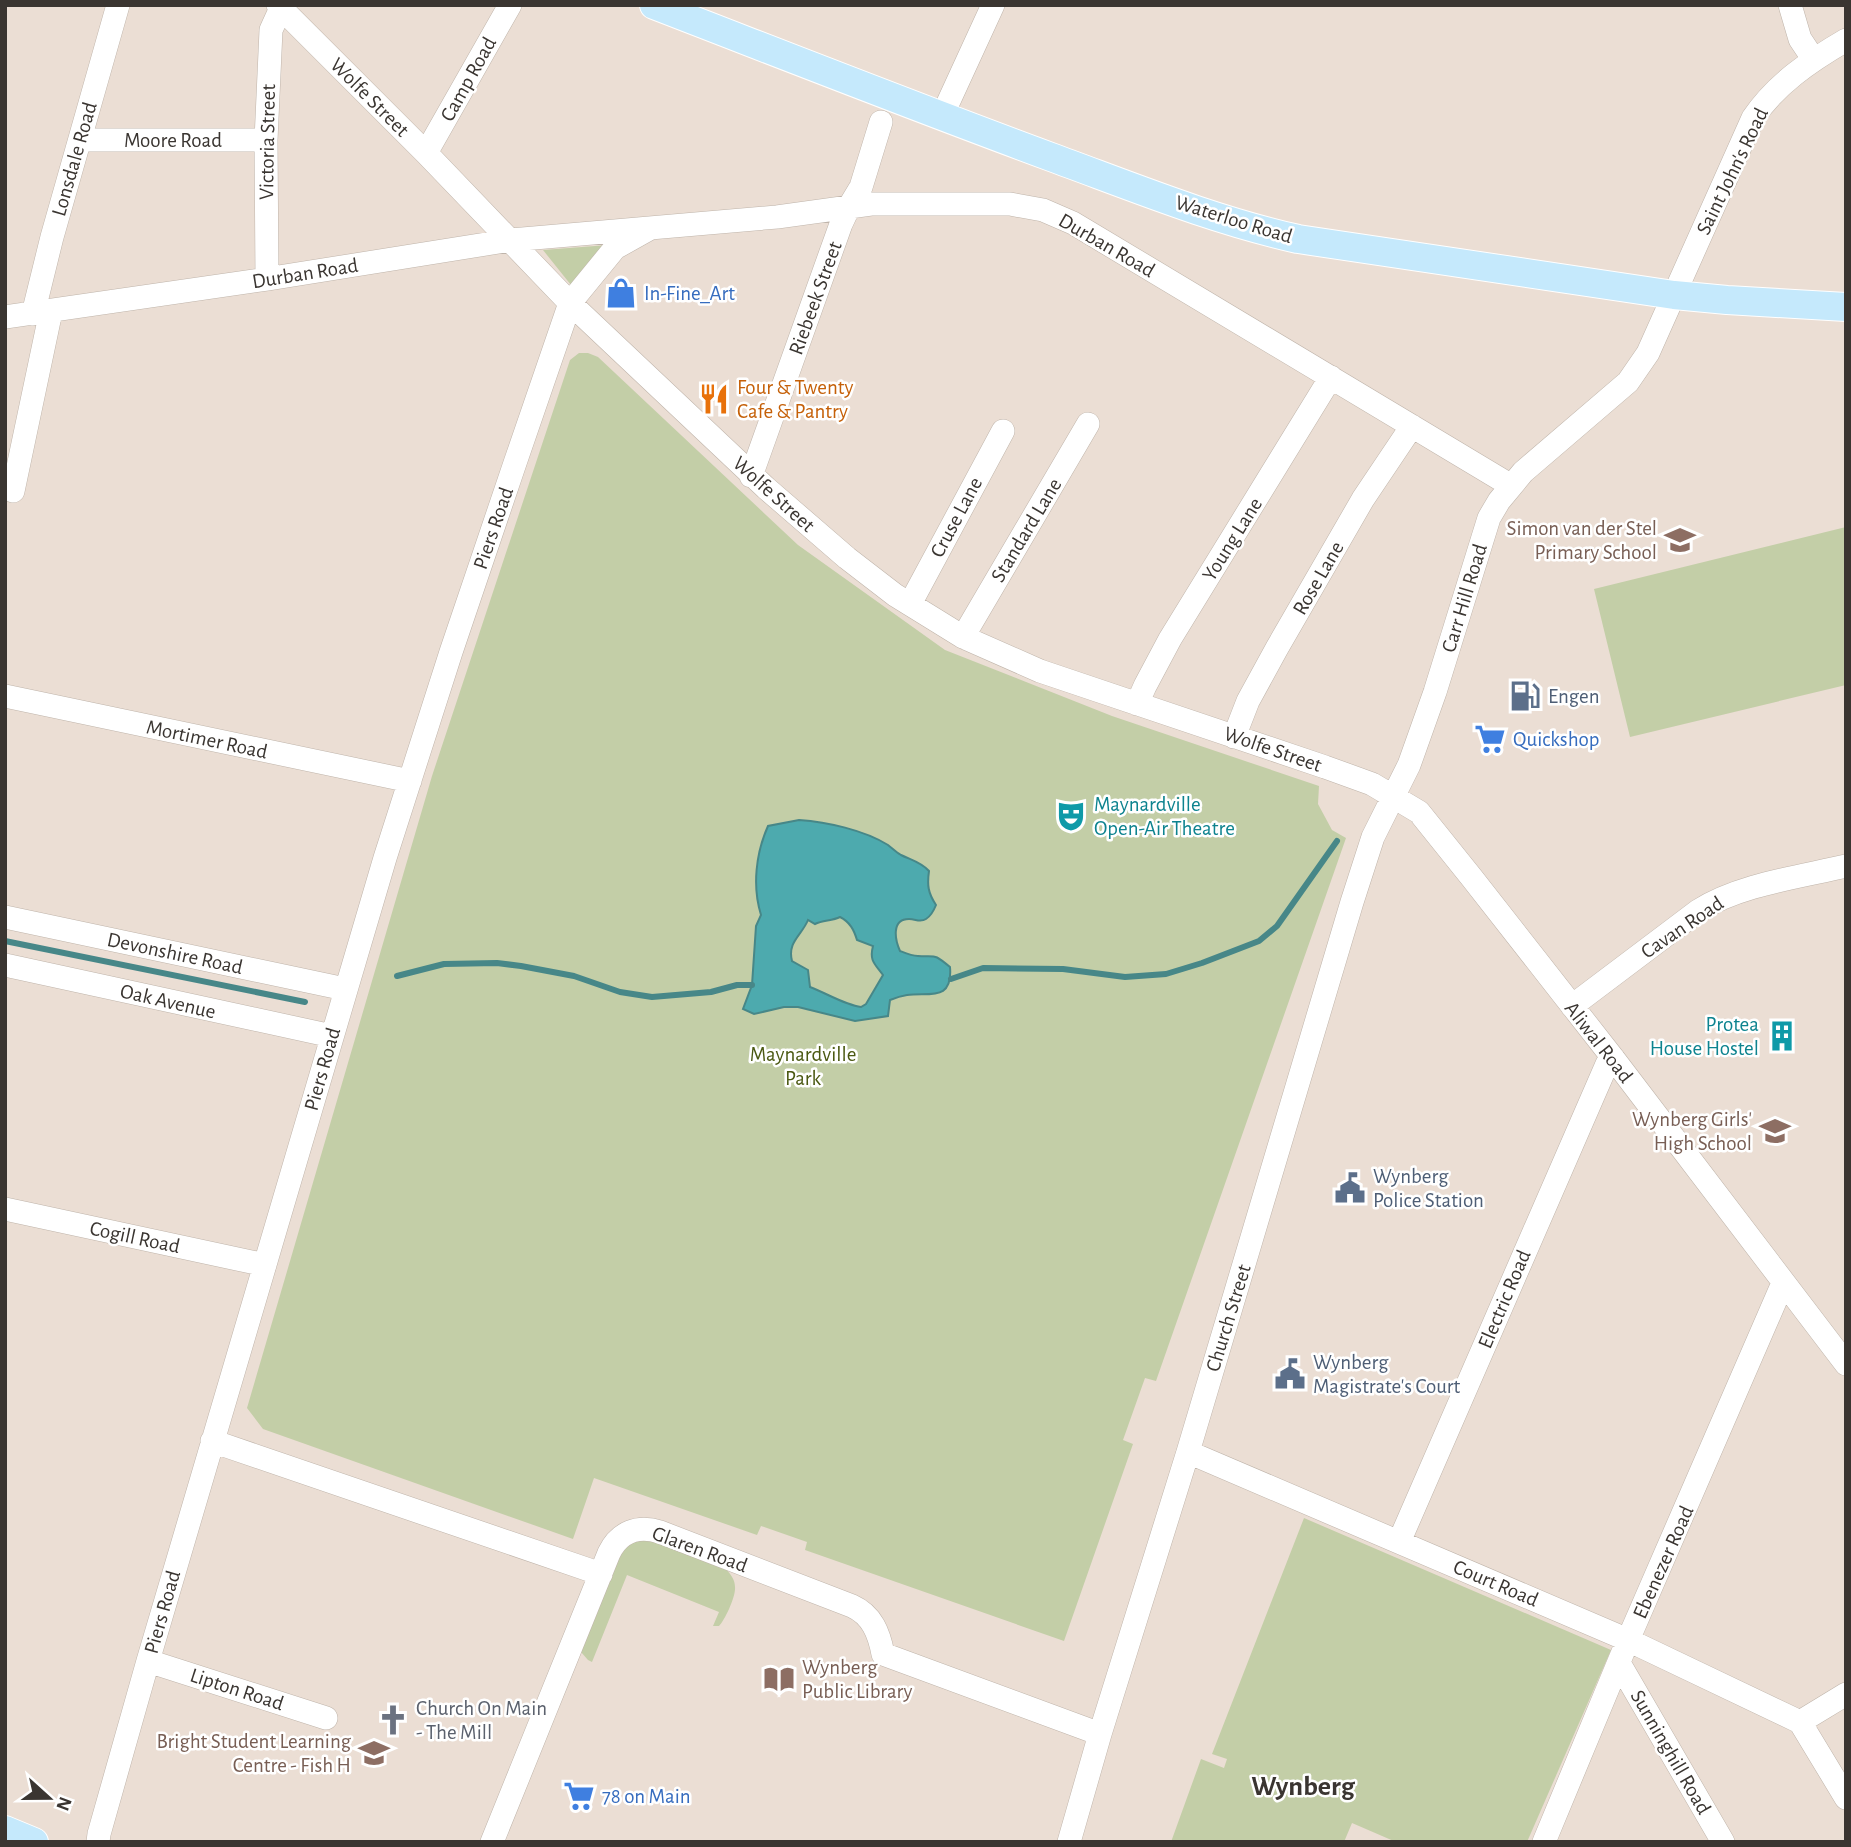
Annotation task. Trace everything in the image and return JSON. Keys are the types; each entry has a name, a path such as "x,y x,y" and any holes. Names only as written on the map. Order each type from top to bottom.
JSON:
{"main road":[{"name":"Waterloo Road","path":"654,5 942,116 1255,229 1298,239 1674,295 1845,307"},
{"path":"5,1830 34,1842"}],"street":[{"name":"Lonsdale Road","path":"13,491 52,237 118,5"},
{"name":"Camp Road","path":"426,153 510,5"},
{"path":"942,116 993,5"},
{"path":"1790,5 1800,39 1814,60"},
{"name":"Wolfe Street","path":"280,7 426,153 570,303 751,476 847,558 910,604 963,637 1004,657 1372,784 1393,797"},
{"name":"Victoria Street","path":"267,279 266,140 271,30 280,7"},
{"name":"Saint John's Road","path":"1674,295 1754,118 1763,104 1790,77 1846,40"},
{"name":"Riebeek Street","path":"751,476 849,207 861,187 881,122"},
{"name":"Moore Road","path":"80,140 266,140"},
{"name":"Durban Road","path":"5,317 510,240 610,240 649,229 871,204 1010,204 1043,210 1073,223 1510,485"},
{"name":"Durban Road","path":"570,303 610,240"},
{"name":"Carr Hill Road","path":"1393,797 1409,765 1435,692 1489,518 1510,485 1628,382 1648,353 1674,295"},
{"name":"Piers Road","path":"99,1842 148,1661 384,858 570,303"},
{"name":"Young Lane","path":"1138,704 1170,639 1331,377"},
{"name":"Standard Lane","path":"963,637 1088,424"},
{"name":"Rose Lane","path":"1234,737 1248,702 1277,648 1363,499 1412,426"},
{"name":"Cruse Lane","path":"910,604 1003,431"},
{"name":"Mortimer Road","path":"5,696 410,781"},
{"name":"Aliwal Road","path":"1393,797 1419,812 1613,1058 1846,1364"},
{"name":"Church Street","path":"1069,1842 1352,902 1373,837 1393,797"},
{"name":"Cavan Road","path":"1572,1006 1715,900 1740,891 1846,866"},
{"name":"Devonshire Road","path":"5,917 345,989"},
{"name":"Oak Avenue","path":"5,964 332,1036"},
{"name":"Electric Road","path":"1399,1542 1555,1180 1607,1064 1613,1058"},
{"name":"Cogill Road","path":"5,1209 265,1265"},
{"name":"Ebenezer Road","path":"1544,1842 1628,1640 1783,1283"},
{"path":"212,1441 601,1574 492,1842"},
{"name":"Court Road","path":"1188,1452 1628,1640 1800,1722"},
{"name":"Glaren Road","path":"601,1574 613,1546 624,1534 641,1529 660,1532 857,1608 879,1633 883,1654 1100,1734"},
{"name":"Lipton Road","path":"148,1661 326,1718"},
{"name":"Sunninghill Road","path":"1619,1663 1723,1842"},
{"path":"1846,1695 1800,1722 1846,1798"}],"green space":[{"path":"608,245 571,285 543,250"},
{"name":"Maynardville Park","path":"579,353 598,357 798,545 945,650 1112,716 1319,786 1318,804 1332,830 1346,838 1156,1381 1145,1378 1123,1440 1133,1444 1064,1641 805,1550 807,1542 761,1526 757,1535 594,1478 573,1539 263,1429 247,1408 432,776 570,360"},
{"path":"1846,527 1846,685 1630,737 1594,589"},
{"path":"1304,1518 1611,1650 1527,1842 1396,1842 1352,1823 1344,1842 1171,1842 1201,1759 1224,1768 1227,1759 1212,1754"},
{"path":"639,1540 654,1541 727,1570 735,1584 732,1602 719,1626 713,1626 719,1612 627,1575 592,1662 581,1652 619,1555 624,1548"}],"water":[{"path":"799,820 845,828 868,835 926,868 929,871 931,897 936,905 931,915 924,920 909,919 899,922 896,936 900,951 913,956 935,957 950,967 948,986 938,993 907,995 890,1000 888,1016 855,1021 798,1007 784,1007 754,1014 743,1009 752,985 756,926 761,915 757,870 768,826","holes":["840,917 851,927 857,940 873,946 872,959 883,975 866,1004 861,1007 810,987 808,970 792,961 793,944 808,920 815,924"]}],"waterway":[{"path":"951,979 983,968 1063,969 1125,977 1166,974 1202,963 1259,941 1277,926 1337,841"},
{"path":"5,941 305,1002"},
{"path":"397,976 444,964 497,963 574,976 620,992 652,997 752,985"}],"place":[{"name":"In-Fine_Art","path":"621,293"},
{"name":"Four & Twenty Cafe & Pantry","path":"714,399"},
{"name":"Simon van der Stel Primary School","path":"1680,540"},
{"name":"Engen","path":"1525,696"},
{"name":"Quickshop","path":"1490,739"},
{"name":"Maynardville Open-Air Theatre","path":"1071,816"},
{"name":"Protea House Hostel","path":"1782,1036"},
{"name":"Wynberg Girls' High School","path":"1775,1131"},
{"name":"Wynberg Police Station","path":"1350,1188"},
{"name":"Wynberg Magistrate's Court","path":"1290,1374"},
{"name":"Wynberg Public Library","path":"779,1679"},
{"name":"Church On Main - The Mill","path":"393,1720"},
{"name":"Bright Student Learning Centre - Fish H","path":"374,1753"},
{"name":"78 on Main","path":"579,1796"}],"district":[{"name":"Wynberg","path":"1303,1785"}]}
